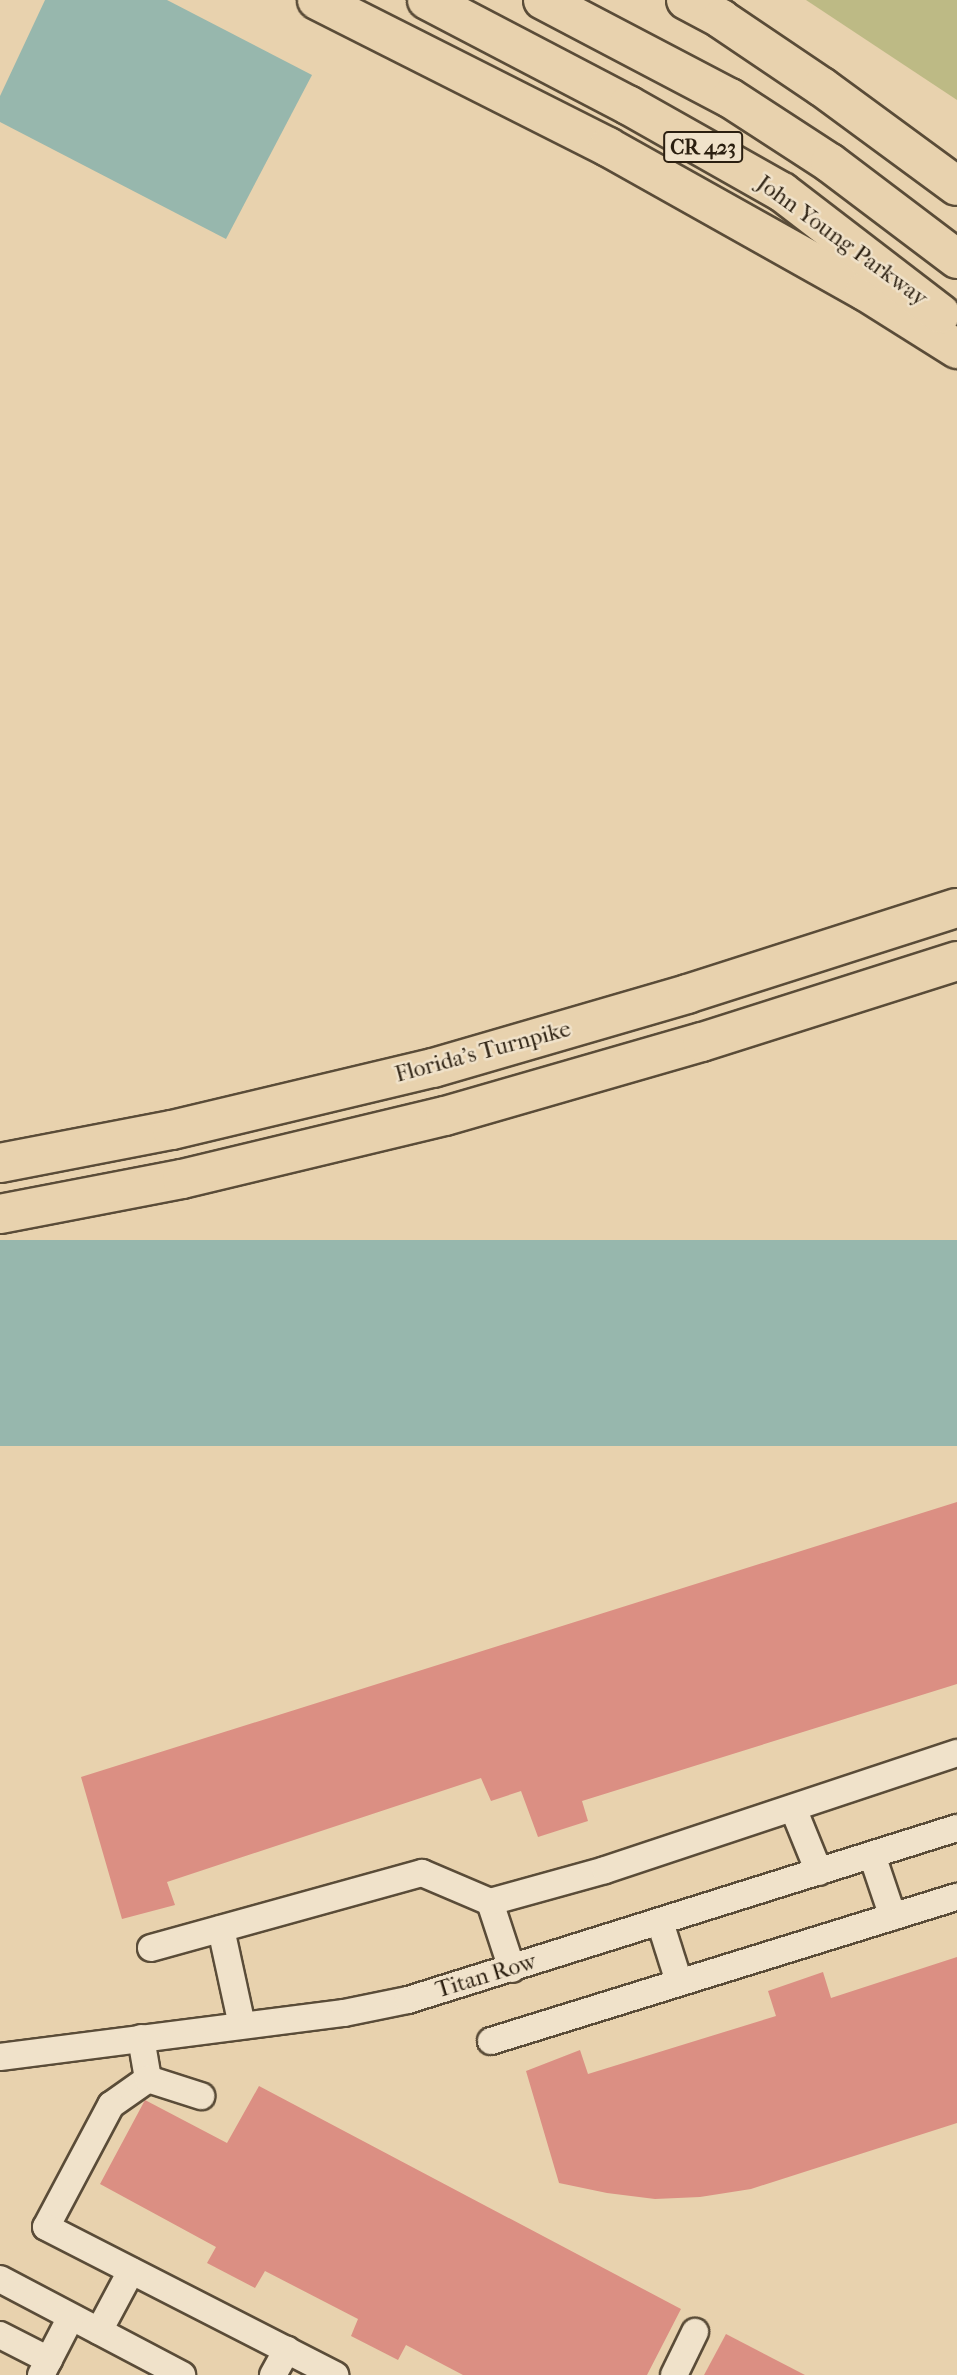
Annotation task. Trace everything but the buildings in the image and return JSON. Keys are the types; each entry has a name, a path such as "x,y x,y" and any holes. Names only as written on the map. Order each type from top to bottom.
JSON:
{"highway":[{"path":"317,0 608,147 865,291 957,349"},
{"name":"John Young Parkway","path":"427,0 628,105 782,192 957,327"},
{"name":"CR 423","path":"544,0 730,98 830,163 957,259"},
{"path":"686,0 721,19 822,87 957,186"},
{"name":"Florida's Turnpike","path":"0,1163 172,1130 433,1068 674,998 957,908"},
{"path":"0,1214 182,1179 445,1116 689,1046 957,961"}],"street":[{"path":"151,1948 422,1873 490,1902 605,1870 957,1753"},
{"path":"793,1808 819,1872"},
{"name":"Titan Row","path":"0,2057 344,2013 408,2000 957,1828"},
{"path":"872,1855 893,1917"},
{"path":"491,2042 957,1897"},
{"path":"490,1902 512,1969"},
{"path":"660,1922 679,1982"},
{"path":"221,1928 242,2025"},
{"path":"141,2038 148,2080"},
{"path":"148,2080 201,2096"},
{"path":"148,2080 111,2105 46,2227 335,2375"},
{"path":"99,2331 131,2271"},
{"path":"0,2279 182,2375"},
{"path":"0,2335 44,2371 71,2317"},
{"path":"674,2375 695,2332"},
{"path":"272,2375 287,2350"}],"shaded area":[{"path":"806,0 957,0 957,100"}],"water":[{"path":"45,0 167,0 312,75 226,239 0,122 0,96"},
{"path":"0,1240 957,1240 957,1446 0,1446"}]}
